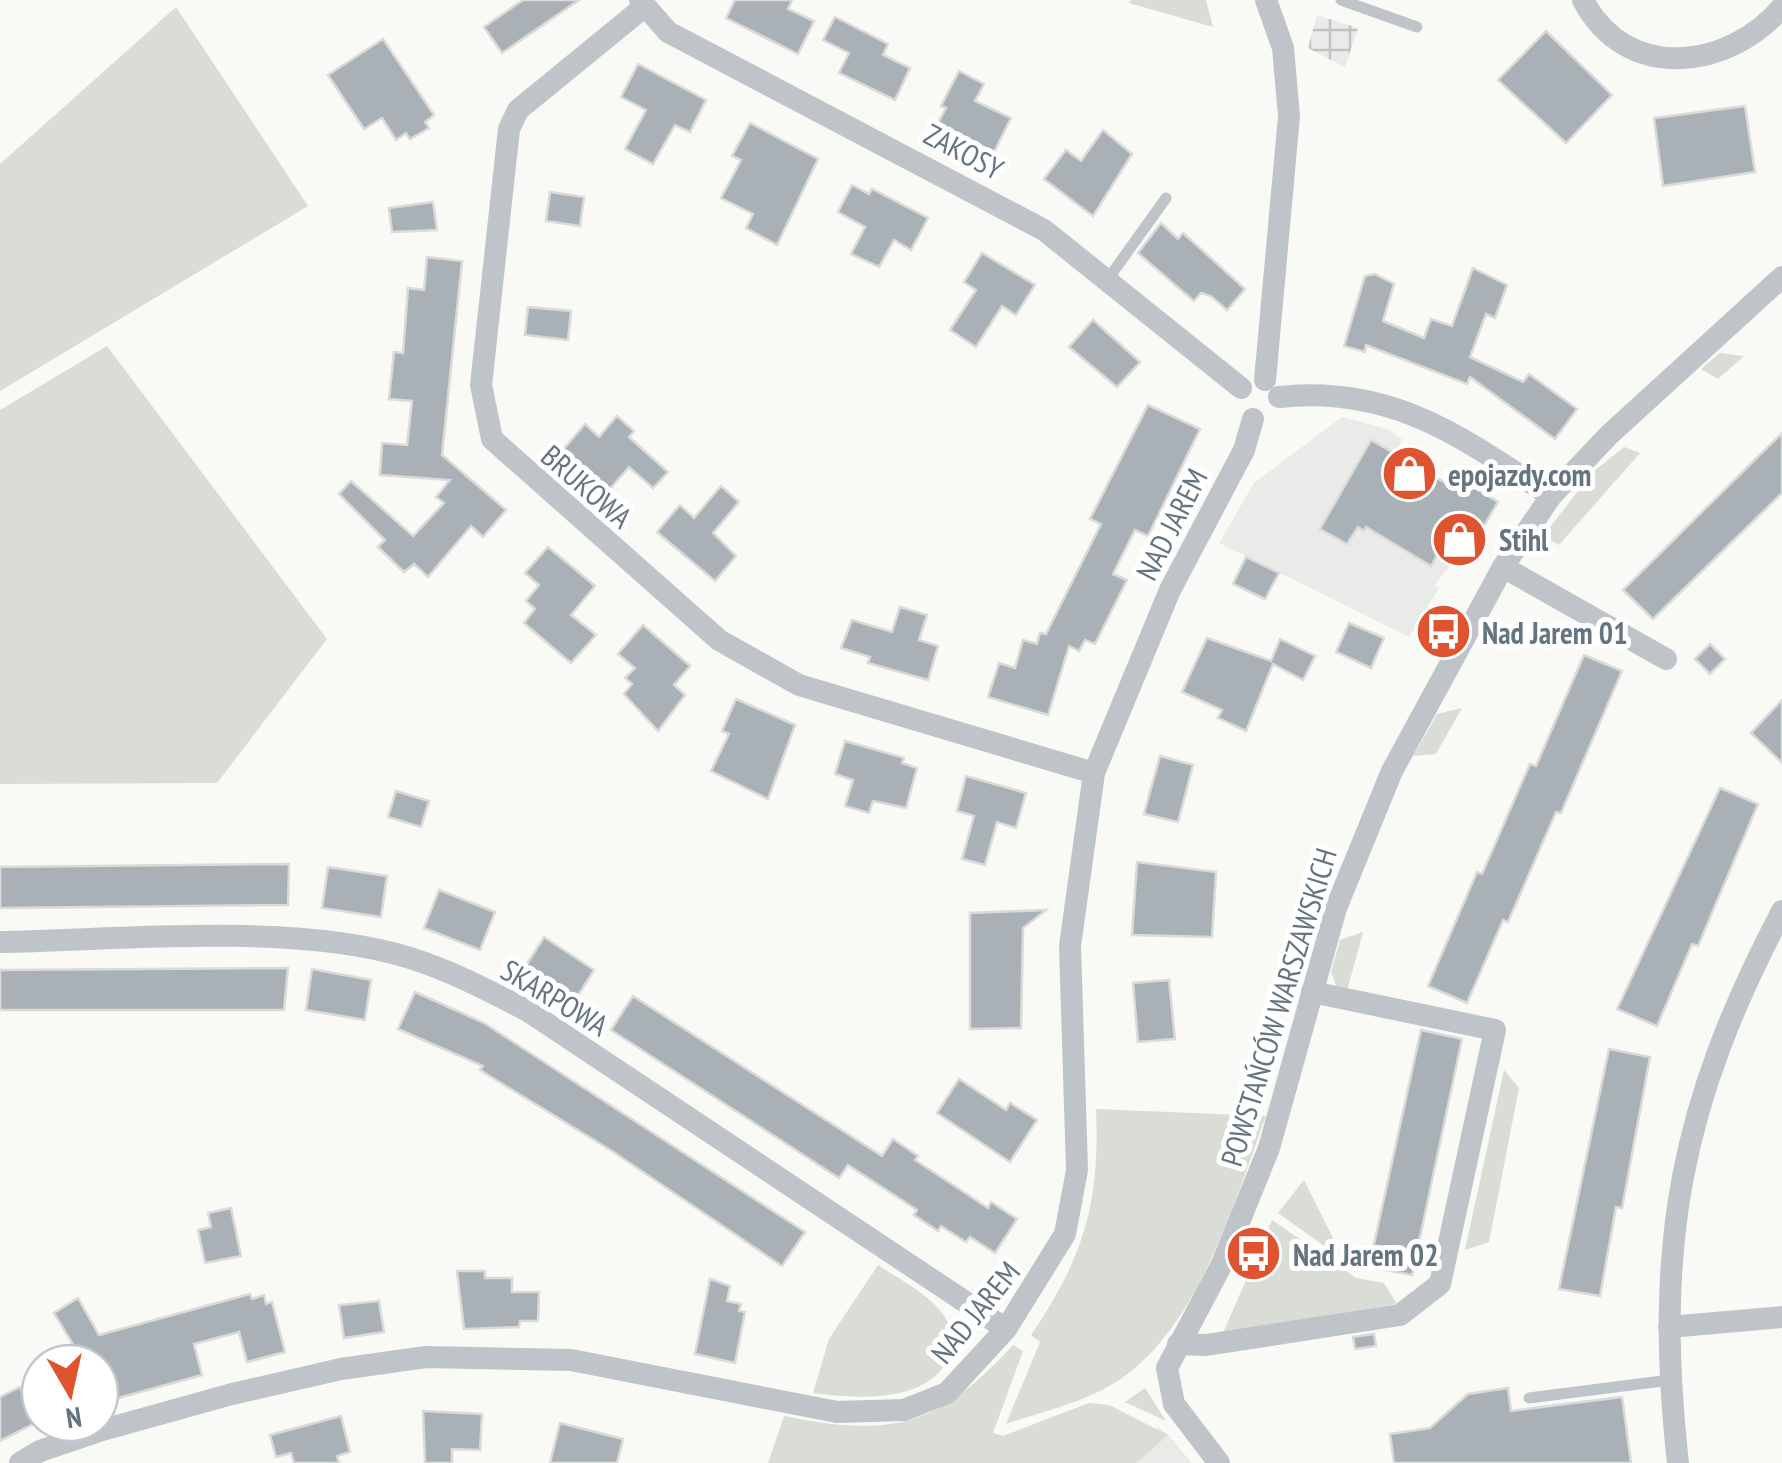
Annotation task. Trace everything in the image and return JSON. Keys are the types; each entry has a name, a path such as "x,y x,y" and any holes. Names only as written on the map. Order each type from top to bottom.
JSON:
{"street":[{"path":"1584,0 1596,19 1622,42 1645,54 1671,58 1708,58 1737,46 1764,29 1781,3"},
{"path":"1272,1 1283,48 1289,116 1272,388 1273,414 1253,418 1240,408 1241,388 1251,380 1272,388 1345,395 1412,414 1480,446 1551,496"},
{"name":"ZAKOSY","path":"642,3 668,32 999,202 1044,230 1241,388"},
{"name":"BRUKOWA","path":"642,3 518,110 509,129 481,385 492,439 719,640 752,662 838,698 1094,772"},
{"name":"POWSTAŃCÓW WARSZAWSKICH","path":"1220,1463 1182,1417 1169,1391 1167,1368 1222,1264 1270,1148 1336,908 1370,818 1413,729 1503,567 1551,496 1609,435 1782,278"},
{"name":"NAD JAREM","path":"20,1463 40,1451 98,1431 232,1394 341,1369 426,1357 571,1360 837,1412 904,1410 947,1393 1006,1330 1052,1260 1072,1206 1076,1170 1070,946 1094,772 1170,590 1244,450 1253,418"},
{"path":"1503,567 1666,659"},
{"path":"1678,1463 1670,1380 1670,1255 1693,1121 1729,1016 1782,911"},
{"name":"SKARPOWA","path":"0,942 333,942 408,957 460,976 542,1021 1006,1330"},
{"path":"1178,1344 1206,1345 1400,1314 1440,1284 1495,1030 1312,992"},
{"path":"1669,1326 1782,1317"}],"lane":[{"path":"1341,0 1417,26"},
{"path":"1108,278 1166,198"},
{"path":"1528,1398 1670,1380"}],"shaded area":[{"path":"1206,0 1213,27 1129,3"},
{"path":"176,7 308,206 0,391 0,164"},
{"path":"1317,15 1358,28 1345,67 1308,48"},
{"path":"107,346 327,639 217,783 0,784 0,410"},
{"path":"1720,353 1744,356 1718,379 1701,369"},
{"path":"1342,417 1387,429 1402,439 1396,452 1453,488 1464,482 1498,502 1470,549 1459,553 1435,585 1439,588 1409,637 1219,543 1254,483"},
{"path":"1624,447 1640,453 1559,545 1543,536 1593,472"},
{"path":"1462,708 1436,754 1413,756 1437,714"},
{"path":"1363,932 1347,991 1337,988 1331,972 1340,940"},
{"path":"1504,1070 1519,1088 1489,1242 1465,1250"},
{"path":"1096,1109 1266,1116 1209,1264 1168,1333 1142,1361 1101,1391 1006,1424 1040,1342 1031,1335 1064,1280 1085,1228 1095,1173"},
{"path":"1304,1180 1344,1260 1278,1213"},
{"path":"1272,1220 1356,1278 1384,1283 1397,1304 1223,1333"},
{"path":"878,1265 939,1309 951,1331 950,1354 941,1370 910,1390 870,1396 813,1393 829,1339"},
{"path":"1013,1345 1023,1351 993,1433 1003,1436 1089,1403 1109,1405 1168,1435 1136,1463 768,1463 784,1416 855,1426 911,1420 961,1394"},
{"path":"1145,1388 1166,1421 1125,1402"},
{"path":"1158,1427 1168,1435 1192,1463 1126,1463"}],"building":[{"path":"523,0 579,0 502,53 484,27"},
{"path":"735,0 792,0 788,9 814,21 798,54 726,18"},
{"path":"835,17 888,44 883,55 910,68 895,100 839,73 849,53 823,40"},
{"path":"1546,31 1612,95 1566,143 1498,80"},
{"path":"383,39 434,115 425,122 429,128 410,139 406,133 396,140 382,118 364,129 328,75"},
{"path":"638,64 706,100 690,132 675,125 653,164 625,149 646,110 621,97"},
{"path":"959,71 984,84 975,101 1011,118 994,152 938,123 946,108 941,106"},
{"path":"1745,106 1755,172 1663,186 1654,118"},
{"path":"750,123 818,159 777,245 746,228 753,214 721,198 741,160 732,156"},
{"path":"1103,130 1132,154 1093,216 1044,179 1066,150 1081,161"},
{"path":"852,185 869,194 872,189 928,218 911,250 894,240 879,267 851,254 865,227 838,212"},
{"path":"550,192 584,197 580,226 546,221"},
{"path":"433,202 437,230 392,232 389,208"},
{"path":"1161,223 1178,239 1183,233 1245,289 1227,310 1201,293 1194,301 1138,253"},
{"path":"982,253 1035,285 1016,315 1002,306 976,347 950,330 976,290 964,282"},
{"path":"427,257 462,261 442,455 506,510 483,537 471,526 428,577 414,564 404,572 378,547 385,540 339,494 351,481 413,536 444,503 436,497 450,480 380,475 382,443 407,445 412,401 389,399 394,352 403,353 408,288 424,290"},
{"path":"1473,268 1507,285 1495,318 1486,314 1470,357 1523,382 1529,374 1577,409 1555,439 1470,377 1467,384 1366,345 1365,352 1344,346 1365,276 1375,274 1394,284 1383,321 1424,338 1431,319 1452,326"},
{"path":"528,307 571,311 568,340 525,335"},
{"path":"1093,320 1140,362 1117,387 1069,347"},
{"path":"1148,405 1200,429 1148,536 1135,530 1113,574 1127,580 1095,644 1085,640 1079,651 1069,646 1048,715 988,697 999,663 1015,668 1023,640 1037,644 1040,633 1046,634 1101,524 1090,519"},
{"path":"617,416 634,431 629,437 668,472 653,488 629,467 608,491 562,451 585,424 599,437"},
{"path":"1782,433 1782,493 1653,619 1623,590"},
{"path":"1371,440 1451,486 1462,480 1498,502 1470,549 1467,546 1462,554 1444,544 1431,566 1366,527 1364,531 1358,527 1347,544 1320,529"},
{"path":"721,486 739,502 713,533 736,556 715,581 657,532 680,505 694,518"},
{"path":"548,547 595,586 571,615 596,635 571,663 524,623 535,609 526,601 539,585 525,573"},
{"path":"1246,557 1279,573 1265,599 1233,584"},
{"path":"900,607 927,615 919,640 938,646 928,680 868,663 870,657 841,648 852,620 892,632"},
{"path":"1349,623 1384,638 1371,668 1336,652"},
{"path":"643,625 690,666 674,685 685,695 658,731 624,694 632,684 625,678 635,668 618,654"},
{"path":"1207,638 1271,661 1280,639 1315,656 1303,680 1273,664 1246,731 1218,718 1222,710 1182,692"},
{"path":"1710,644 1725,659 1710,674 1695,659"},
{"path":"1584,655 1622,671 1561,813 1556,812 1467,1003 1428,986 1477,872 1482,874 1530,764 1536,766"},
{"path":"736,699 795,725 768,799 711,771 729,734 722,731"},
{"path":"1782,700 1782,763 1751,733"},
{"path":"845,741 904,758 902,763 917,768 906,808 873,801 869,813 845,806 853,780 835,774"},
{"path":"1160,756 1193,765 1178,822 1144,814"},
{"path":"966,776 1026,793 1016,828 997,822 985,865 962,859 974,816 957,811"},
{"path":"1720,788 1758,804 1698,946 1692,944 1657,1026 1617,1009"},
{"path":"396,791 429,801 421,827 388,817"},
{"path":"1137,862 1216,872 1212,937 1132,935"},
{"path":"289,864 288,905 0,908 0,867"},
{"path":"328,867 387,876 381,917 322,908"},
{"path":"439,890 495,912 480,950 424,928"},
{"path":"1046,910 1023,928 1021,1028 970,1029 970,913"},
{"path":"544,937 594,970 572,1005 522,972"},
{"path":"288,968 284,1010 0,1010 0,970"},
{"path":"312,969 371,980 365,1020 306,1010"},
{"path":"1169,980 1175,1039 1138,1042 1133,983"},
{"path":"415,992 484,1023 805,1232 782,1266 612,1151 480,1070 483,1066 398,1029"},
{"path":"633,996 882,1156 893,1139 918,1156 915,1160 988,1208 991,1202 1017,1219 995,1253 970,1237 966,1242 941,1226 938,1231 914,1215 917,1210 848,1165 839,1178 611,1030"},
{"path":"1421,1030 1462,1039 1412,1275 1369,1267"},
{"path":"1609,1049 1650,1057 1622,1208 1616,1207 1600,1296 1559,1289"},
{"path":"959,1079 1006,1110 1010,1103 1037,1120 1010,1162 937,1113"},
{"path":"231,1208 241,1256 205,1263 198,1230 211,1227 208,1213"},
{"path":"457,1271 485,1271 485,1278 512,1278 512,1292 539,1292 538,1321 520,1321 519,1327 464,1329"},
{"path":"710,1279 730,1286 727,1301 741,1304 739,1311 745,1312 735,1363 695,1354"},
{"path":"250,1294 252,1299 264,1295 266,1304 272,1302 285,1352 247,1362 239,1332 194,1344 202,1375 120,1398 120,1343 72,1343 54,1313 78,1298 99,1335"},
{"path":"379,1301 384,1332 344,1338 339,1305"},
{"path":"1374,1334 1376,1346 1355,1349 1353,1337"},
{"path":"20,1387 20,1431 0,1441 0,1397"},
{"path":"1508,1388 1511,1411 1622,1397 1631,1463 1394,1463 1390,1434 1430,1428 1468,1394"},
{"path":"423,1411 482,1414 480,1450 452,1449 452,1463 425,1463"},
{"path":"341,1416 350,1452 337,1456 339,1463 294,1463 291,1453 276,1457 270,1435"},
{"path":"560,1423 623,1439 617,1463 550,1463"}],"place":[{"name":"epojazdy.com","path":"1409,474"},
{"name":"Stihl","path":"1460,539"},
{"name":"Nad Jarem 01","path":"1443,632"},
{"name":"Nad Jarem 02","path":"1254,1254"}]}
